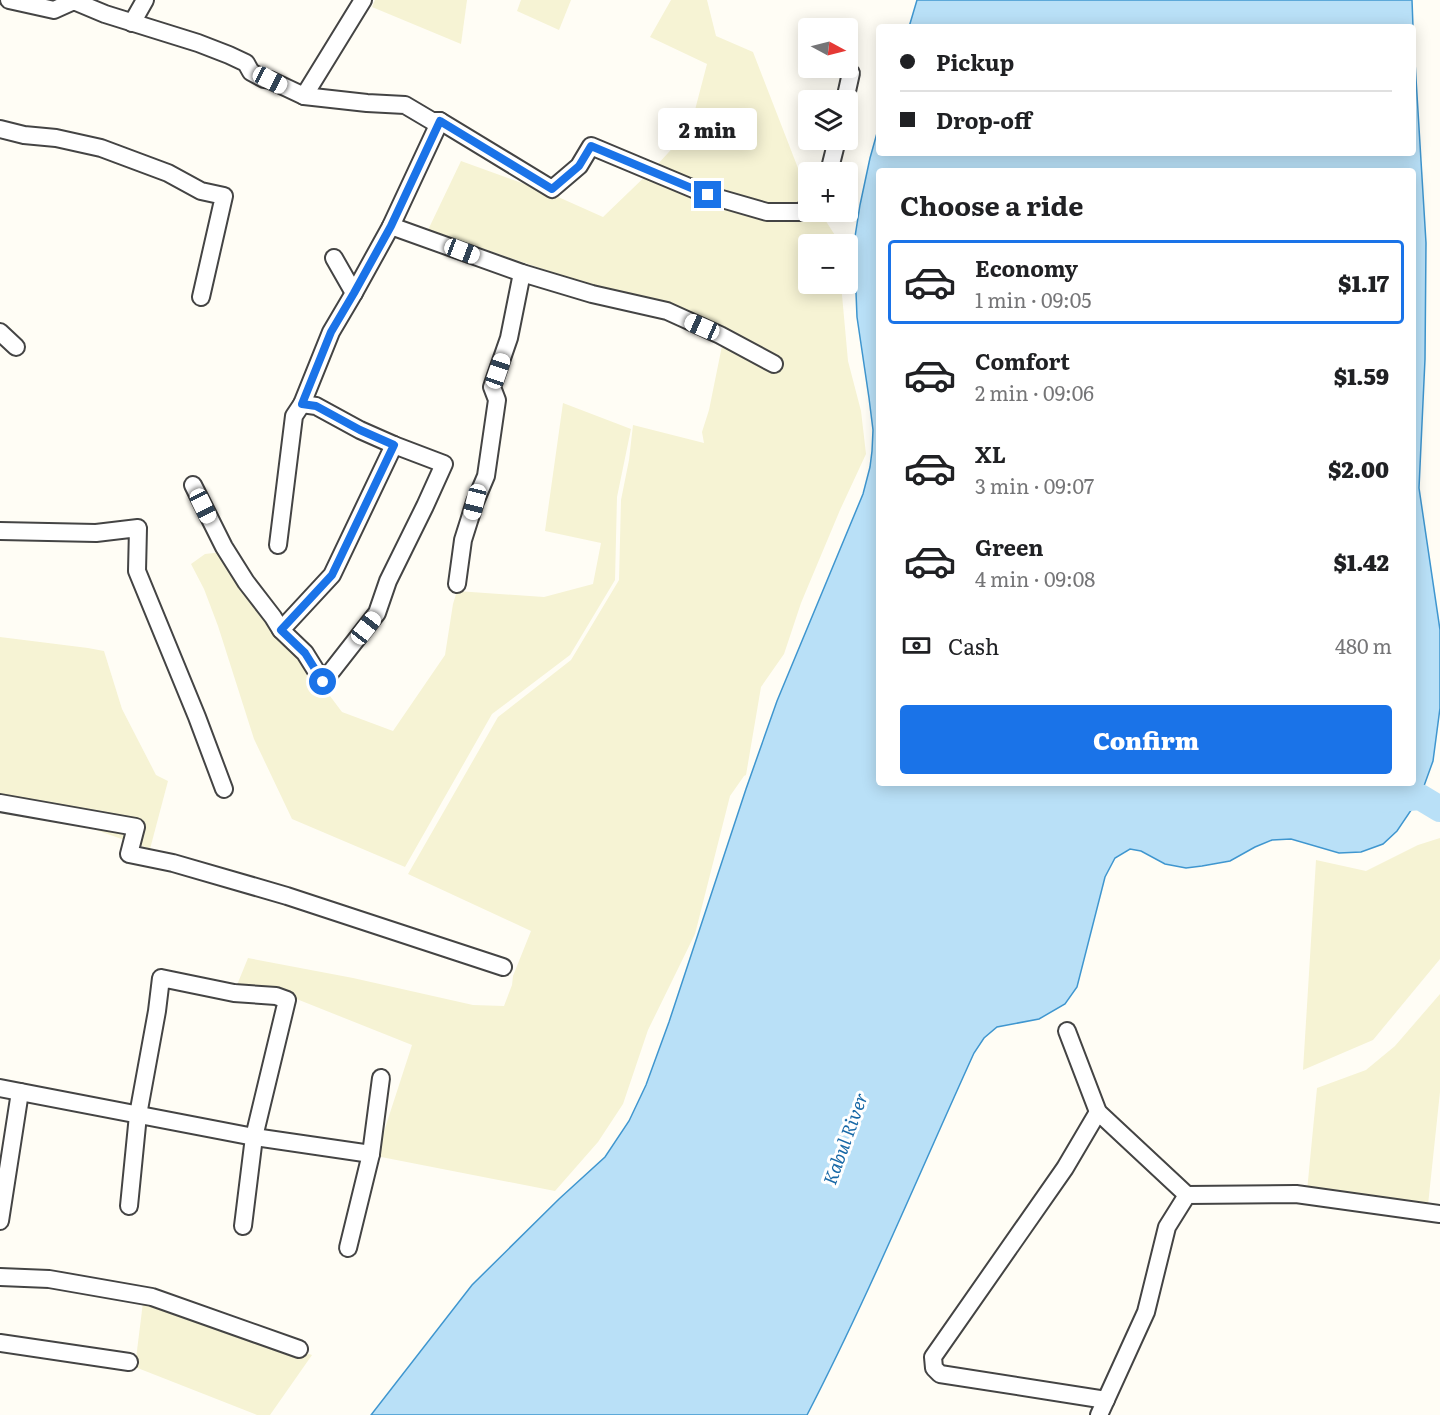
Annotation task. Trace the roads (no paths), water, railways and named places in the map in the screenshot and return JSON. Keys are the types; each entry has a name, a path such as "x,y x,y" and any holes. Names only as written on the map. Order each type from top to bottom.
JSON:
{"street":[{"path":"9,0 54,10 74,1 132,24 198,43 229,55 246,63 251,72 304,96 405,105 432,121 440,121 552,189 579,166 591,146 708,195 767,212 798,212"},
{"path":"132,24 145,0"},
{"path":"304,96 363,0"},
{"path":"278,545 294,416 302,404 331,332 391,226 440,121"},
{"path":"0,129 101,148 168,173 201,191 224,196 201,297"},
{"path":"391,226 522,273 592,294 667,311 720,335 774,364"},
{"path":"334,258 354,293"},
{"path":"458,584 463,540 486,476 497,400 492,387 509,338 522,273"},
{"path":"0,332 16,347"},
{"path":"193,485 224,547 246,582 281,630 305,653 323,682 377,613 388,581 444,464 360,430 316,406 302,404"},
{"path":"281,630 332,575 394,445"},
{"path":"0,531 96,533 138,528 137,571 224,789"},
{"path":"0,803 136,827 129,854 173,863 287,896 504,967"},
{"path":"129,1206 138,1115 161,978 234,993 276,996 287,1000 254,1137 243,1226"},
{"path":"1066,1031 1098,1112 1187,1195 1296,1194 1440,1214"},
{"path":"348,1248 370,1154 381,1077"},
{"path":"0,1088 254,1137 370,1154"},
{"path":"0,1221 21,1092"},
{"path":"1098,1112 1065,1168 933,1358 934,1368 940,1374 1102,1407 1146,1312 1167,1227 1187,1195"},
{"path":"0,1277 49,1279 152,1297 299,1349"},
{"path":"0,1343 129,1362"}],"water":[{"path":"917,0 1412,0 1413,24 910,24"},
{"name":"Kabul River","path":"1416,78 1426,243 1425,359 1419,488 1440,630 1440,708 1433,761 1420,797 1397,831 1383,844 1361,852 1339,853 1291,839 1272,840 1230,861 1186,868 1165,864 1141,851 1130,849 1115,858 1105,877 1077,987 1065,1004 1039,1019 997,1027 984,1038 974,1053 872,1281 807,1415 371,1415 472,1285 605,1157 629,1121 646,1085 777,701 863,494 870,467 873,430 857,317 856,294 858,294 858,234 855,234 876,137 876,156 1416,156"}],"waterway":[{"path":"1387,800 1420,797 1440,809"}]}
